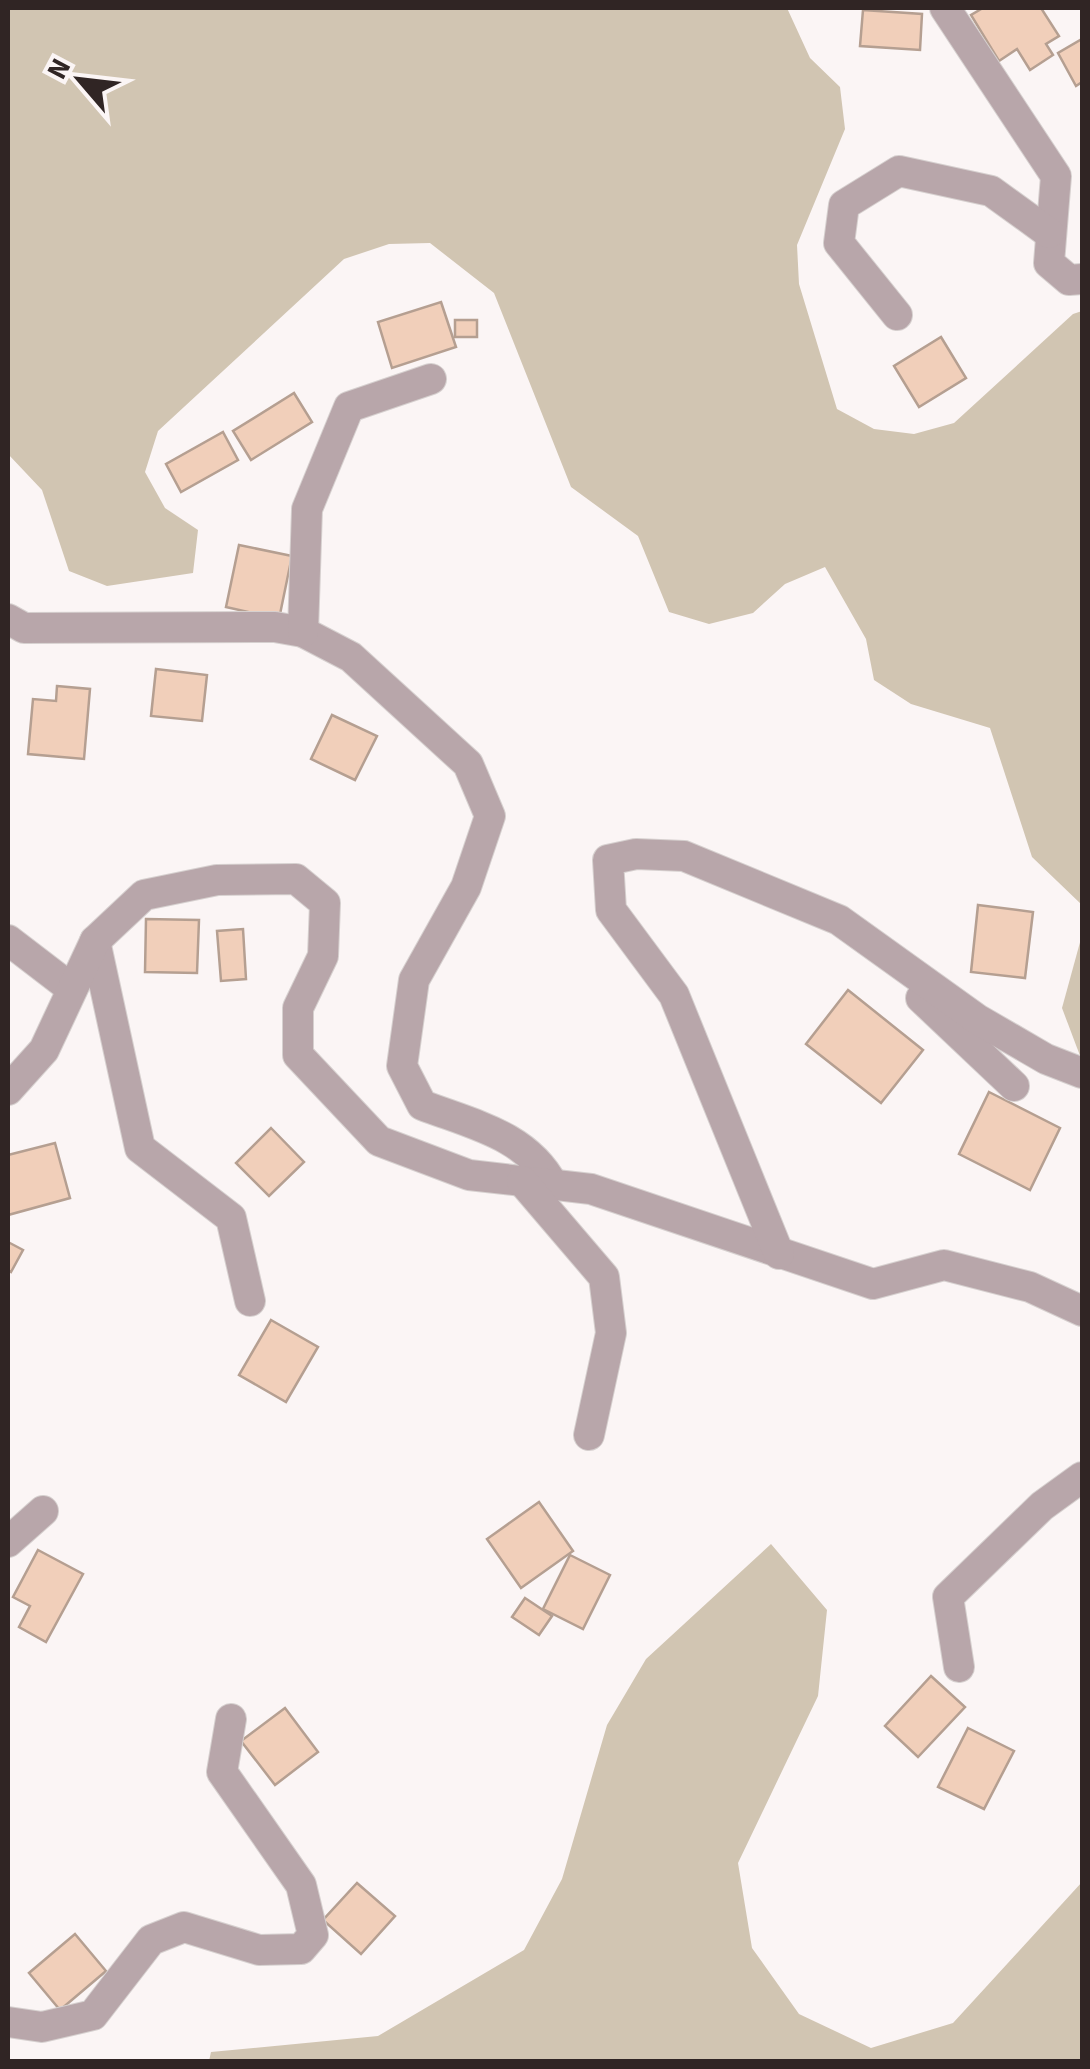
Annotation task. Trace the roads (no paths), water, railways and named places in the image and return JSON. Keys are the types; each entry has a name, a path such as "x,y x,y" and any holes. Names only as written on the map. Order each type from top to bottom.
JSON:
{"street":[{"path":"945,8 1056,176 1049,263 1070,280 1082,279"},
{"path":"897,315 840,243 844,205 900,171 991,191 1049,233"},
{"path":"303,632 307,509 349,408 430,379"},
{"path":"8,620 24,628 276,627 303,632 351,657 468,764 490,816 466,887 414,980 402,1066 422,1106 506,1137 541,1162 538,1183 604,1277 611,1333 588,1435"},
{"path":"779,1254 674,995 612,910 608,860 636,854 684,856 839,920 977,1019 1046,1059 1082,1087"},
{"path":"8,1090 44,1050 95,941 144,895 217,880 296,880 325,903 323,956 298,1008 298,1055 379,1141 469,1176 591,1189 873,1284 944,1265 1030,1287 1082,1311"},
{"path":"839,920 1014,1086"},
{"path":"8,940 72,989"},
{"path":"95,941 140,1148 231,1218 250,1302"},
{"path":"1046,1059 1082,1073"},
{"path":"959,1667 948,1597 1042,1506 1082,1477"},
{"path":"8,1542 43,1511"},
{"path":"8,2022 42,2026 93,2015 151,1940 184,1927 259,1950 300,1949 313,1935 300,1885 222,1772 231,1719"}]}
